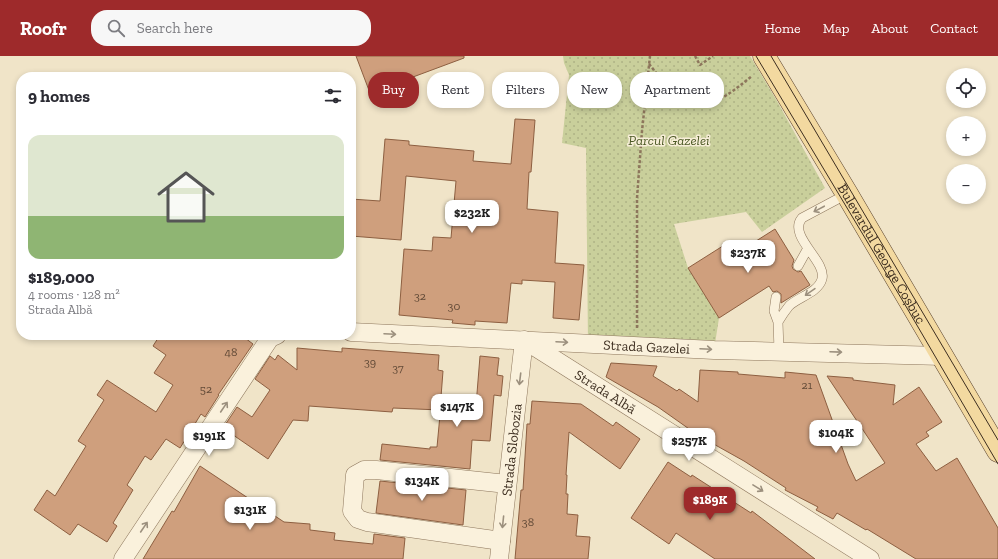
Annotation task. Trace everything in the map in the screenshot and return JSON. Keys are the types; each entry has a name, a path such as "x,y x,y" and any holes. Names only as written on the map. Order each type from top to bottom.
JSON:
{"main road":[{"name":"Bulevardul George Coșbuc","path":"766,59 998,452"}],"street":[{"name":"Strada Gazelei","path":"356,332 714,350 942,356"},
{"path":"123,559 269,340"},
{"name":"Strada Slobozia","path":"499,559 524,340"},
{"name":"Strada Albă","path":"524,340 870,559"},
{"path":"501,541 367,522 358,519 352,511 355,475 364,470 376,470 507,484"}],"lane":[{"path":"778,322 789,306 820,285 823,277 822,271 798,229 799,222 802,218 847,194"},
{"path":"798,266 808,248"},
{"path":"776,297 774,311 778,322 779,351"}],"path":[{"path":"637,311 637,198 650,56"},
{"path":"695,56 700,65 713,56"},
{"path":"649,64 669,90 681,101 694,105 707,105 723,97 766,59"}],"green space":[{"name":"Parcul Gazelei","path":"563,56 750,56 777,101 825,188 762,232 746,212 674,224 688,268 719,318 714,350 588,344 586,148 562,143 567,94 567,108 622,108 622,72 568,72"}],"building":[{"path":"356,56 464,56 464,58 419,75 419,72 368,72 368,88"},
{"path":"515,119 535,120 531,172 529,172 527,209 558,212 555,263 584,265 579,320 553,318 555,282 522,280 522,284 511,283 507,323 475,321 475,325 452,323 453,320 399,315 404,249 432,251 433,237 451,238 456,181 406,176 401,240 356,236 356,199 380,201 385,139 409,141 409,145 474,151 473,161 511,164"},
{"path":"775,229 794,260 792,266 793,269 798,272 801,271 810,285 781,303 781,294 777,291 773,292 769,286 719,318 688,268 726,244 734,255"},
{"path":"157,340 248,340 253,344 218,395 205,417 201,414 180,448 166,439 151,460 145,456 127,485 133,490 113,523 117,526 107,542 78,524 70,535 34,510 47,490 55,496 86,446 78,441 104,400 97,395 107,380 156,412 173,385 154,373 166,355 153,346"},
{"path":"297,348 342,352 342,348 439,355 438,370 443,371 440,410 393,408 392,412 309,406 308,421 293,420 268,459 223,428 237,407 252,417 270,390 255,379 270,356 275,360 278,355 297,370"},
{"path":"480,356 499,358 497,375 503,376 501,396 494,395 490,441 472,440 470,469 380,460 382,444 430,449 430,447 437,447 440,415 475,418"},
{"path":"611,363 657,366 653,376 677,391 679,389 698,402 700,370 738,372 738,374 785,378 785,372 816,375 848,464 856,481 885,463 827,376 853,378 853,380 895,385 893,405 919,387 942,422 926,432 929,436 916,444 936,471 957,458 998,528 998,559 916,559 867,529 866,530 837,513 833,519 816,510 818,507 785,490 786,488 744,461 710,442 709,443 658,407 606,377"},
{"path":"532,401 581,404 613,426 616,422 640,439 620,469 569,432 566,475 566,494 568,494 567,514 578,515 576,536 590,537 588,559 515,559 521,490 523,490 527,424 530,424"},
{"path":"668,462 691,477 692,475 751,513 752,511 815,559 715,559 676,533 669,544 631,518"},
{"path":"200,466 284,522 310,524 310,530 335,533 334,540 373,544 374,534 405,538 403,559 143,559 172,511 174,512"},
{"path":"380,481 466,490 463,525 376,513"}],"tram line":[{"path":"756,56 904,303 998,464"},
{"path":"771,56 998,440"}]}
